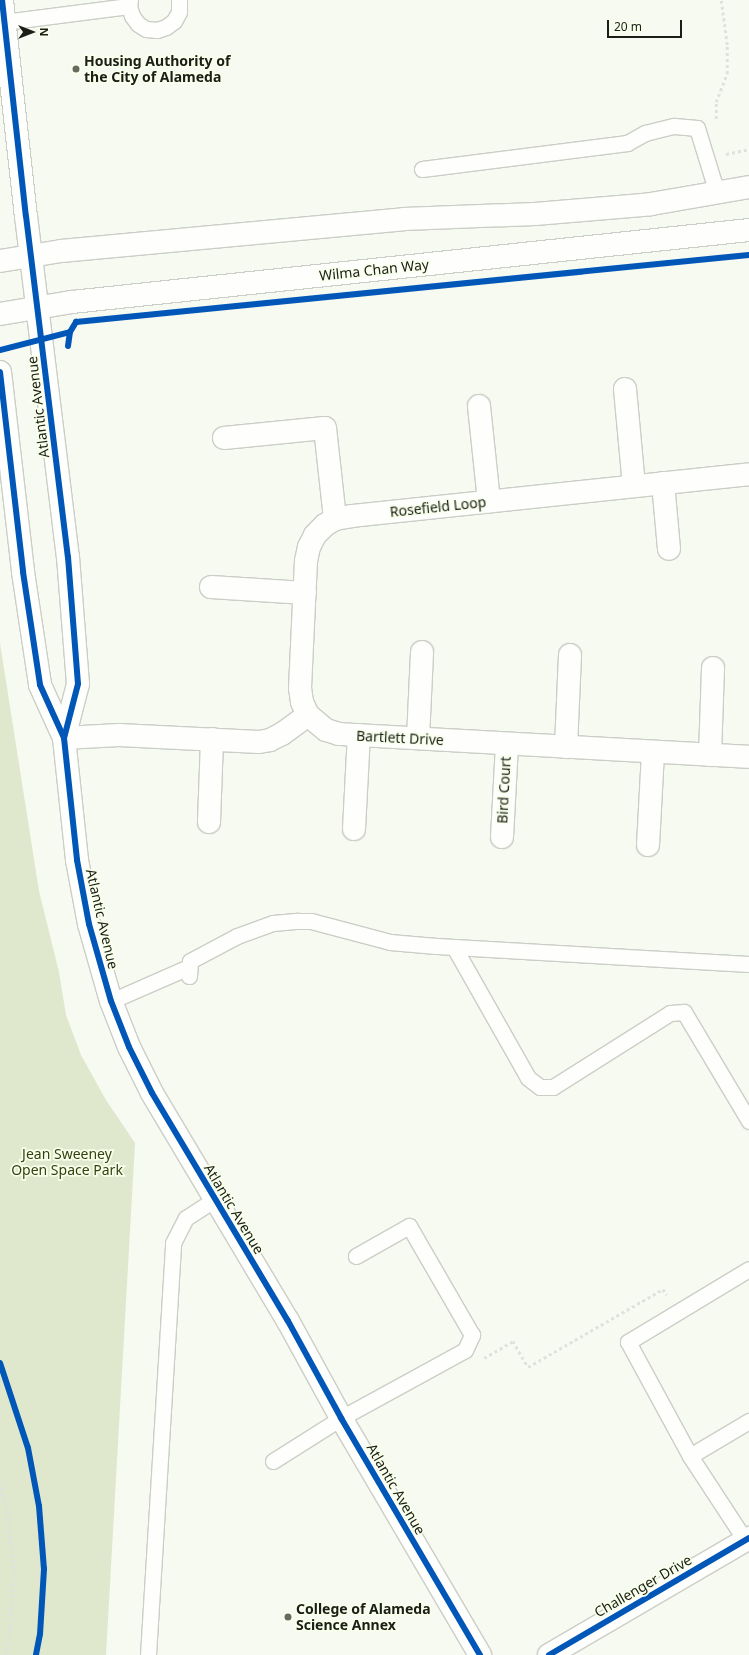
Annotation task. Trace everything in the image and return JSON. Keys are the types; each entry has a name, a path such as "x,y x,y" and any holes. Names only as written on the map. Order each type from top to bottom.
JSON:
{"street":[{"name":"Atlantic Avenue","path":"2,0 68,557 78,684 64,738"},
{"path":"0,261 61,252 404,219 535,214 618,207 749,187"},
{"name":"Wilma Chan Way","path":"0,314 72,302 749,230"},
{"name":"Atlantic Avenue","path":"0,372 23,572 40,685 64,738 77,860 89,924 111,1001 129,1047 152,1093 214,1200 288,1321 341,1418 480,1655"},
{"path":"625,389 634,486"},
{"path":"479,406 489,501"},
{"path":"64,738 118,735 259,742 270,740 282,734 308,715 302,702 300,688 306,561 309,547 315,535 325,525 335,519 325,428 224,438"},
{"name":"Rosefield Loop","path":"335,519 489,501 749,474"},
{"path":"663,483 670,549"},
{"path":"211,587 305,593"},
{"path":"418,738 422,652"},
{"path":"566,747 570,655"},
{"path":"710,755 713,668"},
{"name":"Bartlett Drive","path":"308,715 326,730 339,734 359,736 749,757"},
{"path":"354,829 359,736"},
{"path":"209,822 212,739"},
{"name":"Bird Court","path":"502,837 507,744"},
{"path":"648,845 653,752"},
{"name":"Challenger Drive","path":"549,1655 747,1539"}],"lane":[{"path":"4,22 129,3 132,16 138,24 146,29 156,30 166,27 174,21 179,12 179,0"},
{"path":"422,169 627,142 645,133 674,126 697,128 717,193"},
{"path":"111,1001 189,972 190,961 238,936 273,923 311,921 390,942 454,948 749,964"},
{"path":"454,948 528,1078 540,1087 553,1087 670,1013 684,1012 749,1121"},
{"path":"148,1655 173,1243 186,1218 214,1200"},
{"path":"273,1461 341,1418 465,1350 472,1335 409,1226 356,1256"},
{"path":"747,1539 690,1456 628,1342 749,1269"},
{"path":"690,1456 749,1421"}],"path":[{"path":"716,120 716,102 728,74 727,45 721,0"},
{"path":"706,159 749,149"},
{"path":"482,1359 513,1341 528,1367 663,1289 677,1312"},
{"path":"0,1482 8,1512 14,1571 10,1630 6,1655"}],"green space":[{"name":"Jean Sweeney Open Space Park","path":"0,643 39,891 59,972 66,1015 81,1055 106,1100 135,1143 106,1655 0,1655"}],"cycle path":[{"path":"2,0 26,216 68,557 78,684 64,738"},
{"path":"68,346 70,332 76,322 749,255"},
{"path":"0,350 70,332"},
{"path":"0,372 23,572 40,685 64,738 77,860 89,924 111,1001 129,1047 152,1093 288,1321 341,1418 480,1655"},
{"path":"0,1363 28,1448 39,1506 44,1569 40,1634 36,1655"},
{"path":"549,1655 749,1538"}],"place":[{"name":"Housing Authority of the City of Alameda","path":"76,69"},
{"name":"College of Alameda Science Annex","path":"288,1617"}]}
